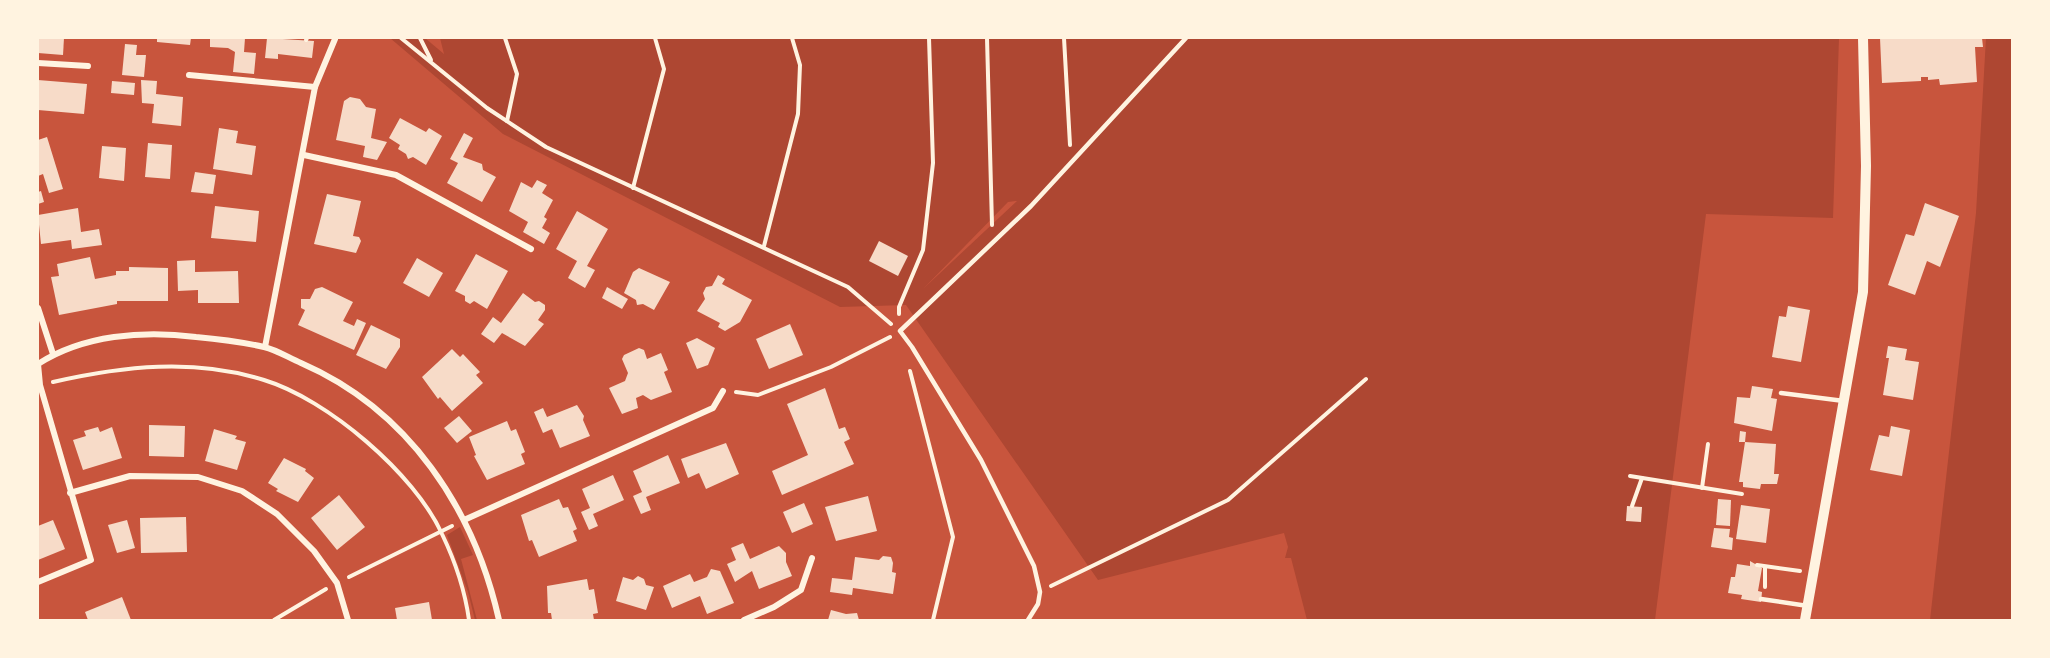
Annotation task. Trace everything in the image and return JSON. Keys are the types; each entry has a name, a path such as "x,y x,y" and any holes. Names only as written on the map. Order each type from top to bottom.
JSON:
{"street":[{"path":"1805,621 1857,334 1865,253 1863,38"},
{"path":"265,347 304,155 315,87 335,39"},
{"path":"38,63 88,66"},
{"path":"189,75 315,87"},
{"path":"304,155 396,174 531,249"},
{"path":"38,308 53,354"},
{"path":"38,582 91,560 40,385 38,364 53,354 92,340 176,334 265,347 327,374 379,410 429,461 464,520 482,556 499,621"},
{"path":"464,520 713,408 723,391"},
{"path":"70,493 130,476 198,477 242,490 277,514 314,551 337,583 348,621"},
{"path":"744,621 774,607 801,590 807,579 812,558"}],"lane":[{"path":"1028,621 1038,604 1040,592 1034,566 981,460 900,331 1071,164 1186,38"},
{"path":"1781,393 1844,401"},
{"path":"1762,599 1808,606"}],"path":[{"path":"401,38 507,121 546,147 764,246 848,287 900,331"},
{"path":"420,38 433,63"},
{"path":"505,38 517,74 507,121"},
{"path":"633,188 664,69 655,38"},
{"path":"764,246 798,114 800,64 792,38"},
{"path":"900,331 899,307 923,250 933,163 929,38"},
{"path":"987,38 993,241"},
{"path":"1064,38 1071,164"},
{"path":"723,391 758,394 841,363 900,331"},
{"path":"40,385 107,370 160,365 219,370 265,380 314,403 357,432 396,469 442,532 458,576 469,621"},
{"path":"909,366 952,537 933,621"},
{"path":"1040,592 1228,500 1366,379"},
{"path":"1702,488 1708,444"},
{"path":"1630,476 1742,494"},
{"path":"1632,506 1642,478"},
{"path":"273,621 337,583 464,520"},
{"path":"1757,565 1813,572"},
{"path":"1762,599 1765,567"}],"shaded area":[{"path":"390,38 425,38 444,54 440,38 1839,38 1833,218 1706,214 1655,620 1307,620 1291,558 1285,558 1288,547 1284,533 1098,580 906,305 840,307 503,134","holes":["1017,201 923,289 1008,202"]},
{"path":"1986,38 2012,38 2012,620 1930,620 1976,213"},
{"path":"460,527 473,555 461,559 477,620 475,620 468,592 447,535"}],"building":[{"path":"39,38 64,38 63,55 38,53"},
{"path":"157,38 191,38 190,45 157,42"},
{"path":"210,38 245,38 244,52 256,53 254,74 233,72 235,52 228,48 210,47"},
{"path":"267,38 314,41 312,58 278,54 278,59 265,58"},
{"path":"1880,38 1982,38 1983,47 1975,47 1977,82 1940,85 1939,79 1928,80 1928,77 1921,77 1921,81 1882,83"},
{"path":"125,44 137,45 136,55 146,55 144,77 122,75"},
{"path":"38,80 87,84 84,114 38,110"},
{"path":"141,80 157,81 156,94 183,97 181,126 152,123 154,104 142,103"},
{"path":"112,81 135,83 134,95 111,93"},
{"path":"350,97 360,99 366,107 376,109 371,138 387,142 377,160 363,157 365,146 336,140 344,101"},
{"path":"400,118 426,132 429,128 442,136 426,165 413,157 408,159 406,154 398,149 400,145 389,138"},
{"path":"219,128 238,131 236,143 256,146 252,175 213,169"},
{"path":"464,133 473,138 463,157 482,164 483,170 496,177 482,202 447,183 458,163 450,159"},
{"path":"47,137 63,189 49,193 43,174 38,176 38,140"},
{"path":"148,143 172,145 170,179 145,177"},
{"path":"102,146 126,148 124,181 99,178"},
{"path":"195,172 216,175 213,194 191,192"},
{"path":"537,180 547,185 542,193 553,200 544,217 547,219 542,228 550,233 544,244 523,232 528,222 509,211 521,182 532,188"},
{"path":"41,191 44,202 38,204 38,192"},
{"path":"327,194 361,201 353,236 359,237 361,241 356,253 314,244"},
{"path":"1925,203 1959,216 1940,267 1927,261 1915,295 1888,285 1906,234 1914,236"},
{"path":"215,206 259,211 256,242 211,238"},
{"path":"78,208 81,232 99,229 102,245 72,249 71,240 41,244 38,215"},
{"path":"577,211 608,229 587,266 595,270 585,288 568,278 577,261 556,249"},
{"path":"879,241 908,256 898,276 869,261"},
{"path":"476,254 508,271 487,309 474,301 470,304 465,301 465,296 455,291"},
{"path":"90,257 95,279 116,275 116,271 129,271 129,267 168,268 168,301 117,301 117,304 59,315 51,277 59,276 57,264"},
{"path":"417,258 443,273 429,297 403,283"},
{"path":"195,260 195,272 238,271 239,303 198,303 198,290 178,291 177,261"},
{"path":"639,268 670,282 654,310 643,304 637,305 636,300 624,293 633,272"},
{"path":"718,275 725,279 722,284 752,300 740,322 725,331 718,327 720,323 697,311 705,299 703,293 706,287 712,286"},
{"path":"322,287 353,302 343,321 354,326 357,319 366,323 354,350 298,325 305,310 301,308 301,299 310,299 315,289"},
{"path":"607,287 628,299 622,309 602,298"},
{"path":"523,293 535,302 539,301 545,305 545,310 538,320 544,324 525,346 502,333 494,343 481,334 493,317 501,323"},
{"path":"1788,306 1810,310 1801,362 1772,357 1779,316 1786,317"},
{"path":"790,324 803,355 769,369 756,339"},
{"path":"371,325 400,339 400,347 386,369 356,355"},
{"path":"697,338 715,348 708,365 697,369 686,343"},
{"path":"1888,346 1907,349 1905,360 1919,362 1913,400 1883,395 1889,358 1886,358"},
{"path":"639,348 644,350 647,359 661,353 668,370 664,372 672,392 651,400 643,395 636,398 638,408 622,414 609,388 625,381 628,373 622,359 624,355"},
{"path":"452,349 460,357 463,354 480,372 476,375 483,383 452,411 440,397 438,399 422,377"},
{"path":"1752,386 1773,389 1771,398 1777,399 1772,431 1734,423 1737,397 1750,398"},
{"path":"825,388 839,429 845,427 850,439 844,442 854,464 782,495 772,471 808,455 787,404"},
{"path":"577,405 584,416 583,420 590,436 560,448 552,429 543,433 534,412 543,408 547,417"},
{"path":"459,416 472,431 457,443 444,428"},
{"path":"507,421 511,431 516,429 525,452 521,454 525,464 487,480 474,456 476,455 469,437"},
{"path":"149,425 185,426 184,457 149,456"},
{"path":"1891,426 1910,430 1902,476 1870,470 1879,435 1889,437"},
{"path":"98,427 100,432 112,427 122,458 83,470 73,440 86,436 84,431"},
{"path":"214,429 237,436 235,439 246,442 237,470 205,461"},
{"path":"1740,431 1746,432 1745,442 1739,442"},
{"path":"1745,442 1776,444 1774,474 1779,474 1777,484 1761,484 1760,489 1743,487 1743,482 1739,482"},
{"path":"726,443 739,474 706,489 699,473 688,478 681,459"},
{"path":"668,455 680,483 646,497 651,510 641,514 633,496 642,492 633,471"},
{"path":"284,458 306,469 305,471 314,478 298,502 276,491 278,489 268,483"},
{"path":"613,475 624,500 593,514 598,526 589,530 581,512 590,508 582,489"},
{"path":"339,495 365,527 337,550 311,518"},
{"path":"868,496 877,531 836,541 825,507"},
{"path":"559,499 563,508 568,507 577,529 573,531 577,541 539,557 532,540 529,541 521,515"},
{"path":"1718,499 1731,500 1730,526 1716,525"},
{"path":"804,503 813,524 792,533 783,512"},
{"path":"1741,505 1770,509 1766,543 1736,539"},
{"path":"1627,506 1642,507 1641,522 1626,521"},
{"path":"186,517 187,552 141,553 140,518"},
{"path":"53,520 65,549 38,560 38,526"},
{"path":"127,520 135,548 117,553 108,525"},
{"path":"1714,528 1730,529 1729,537 1733,538 1732,550 1711,547"},
{"path":"743,543 750,559 779,546 786,553 786,562 792,576 759,589 752,571 735,582 727,564 736,560 731,548"},
{"path":"883,556 891,557 892,572 896,573 893,594 853,588 852,595 830,592 832,578 852,580 855,557 879,560"},
{"path":"1750,561 1762,568 1758,591 1762,592 1761,602 1741,599 1742,595 1728,593 1731,577 1735,577 1737,564 1750,566"},
{"path":"711,569 720,571 734,603 707,614 700,596 672,608 663,586 690,574 694,582 707,577"},
{"path":"638,576 644,579 646,585 654,587 646,610 616,601 623,577 633,580"},
{"path":"587,579 589,590 594,589 598,613 593,614 594,620 552,620 551,613 548,613 547,586"},
{"path":"122,597 131,620 88,620 85,612"},
{"path":"429,602 432,620 397,620 395,608"},
{"path":"831,610 846,614 857,613 859,620 828,620"}]}
